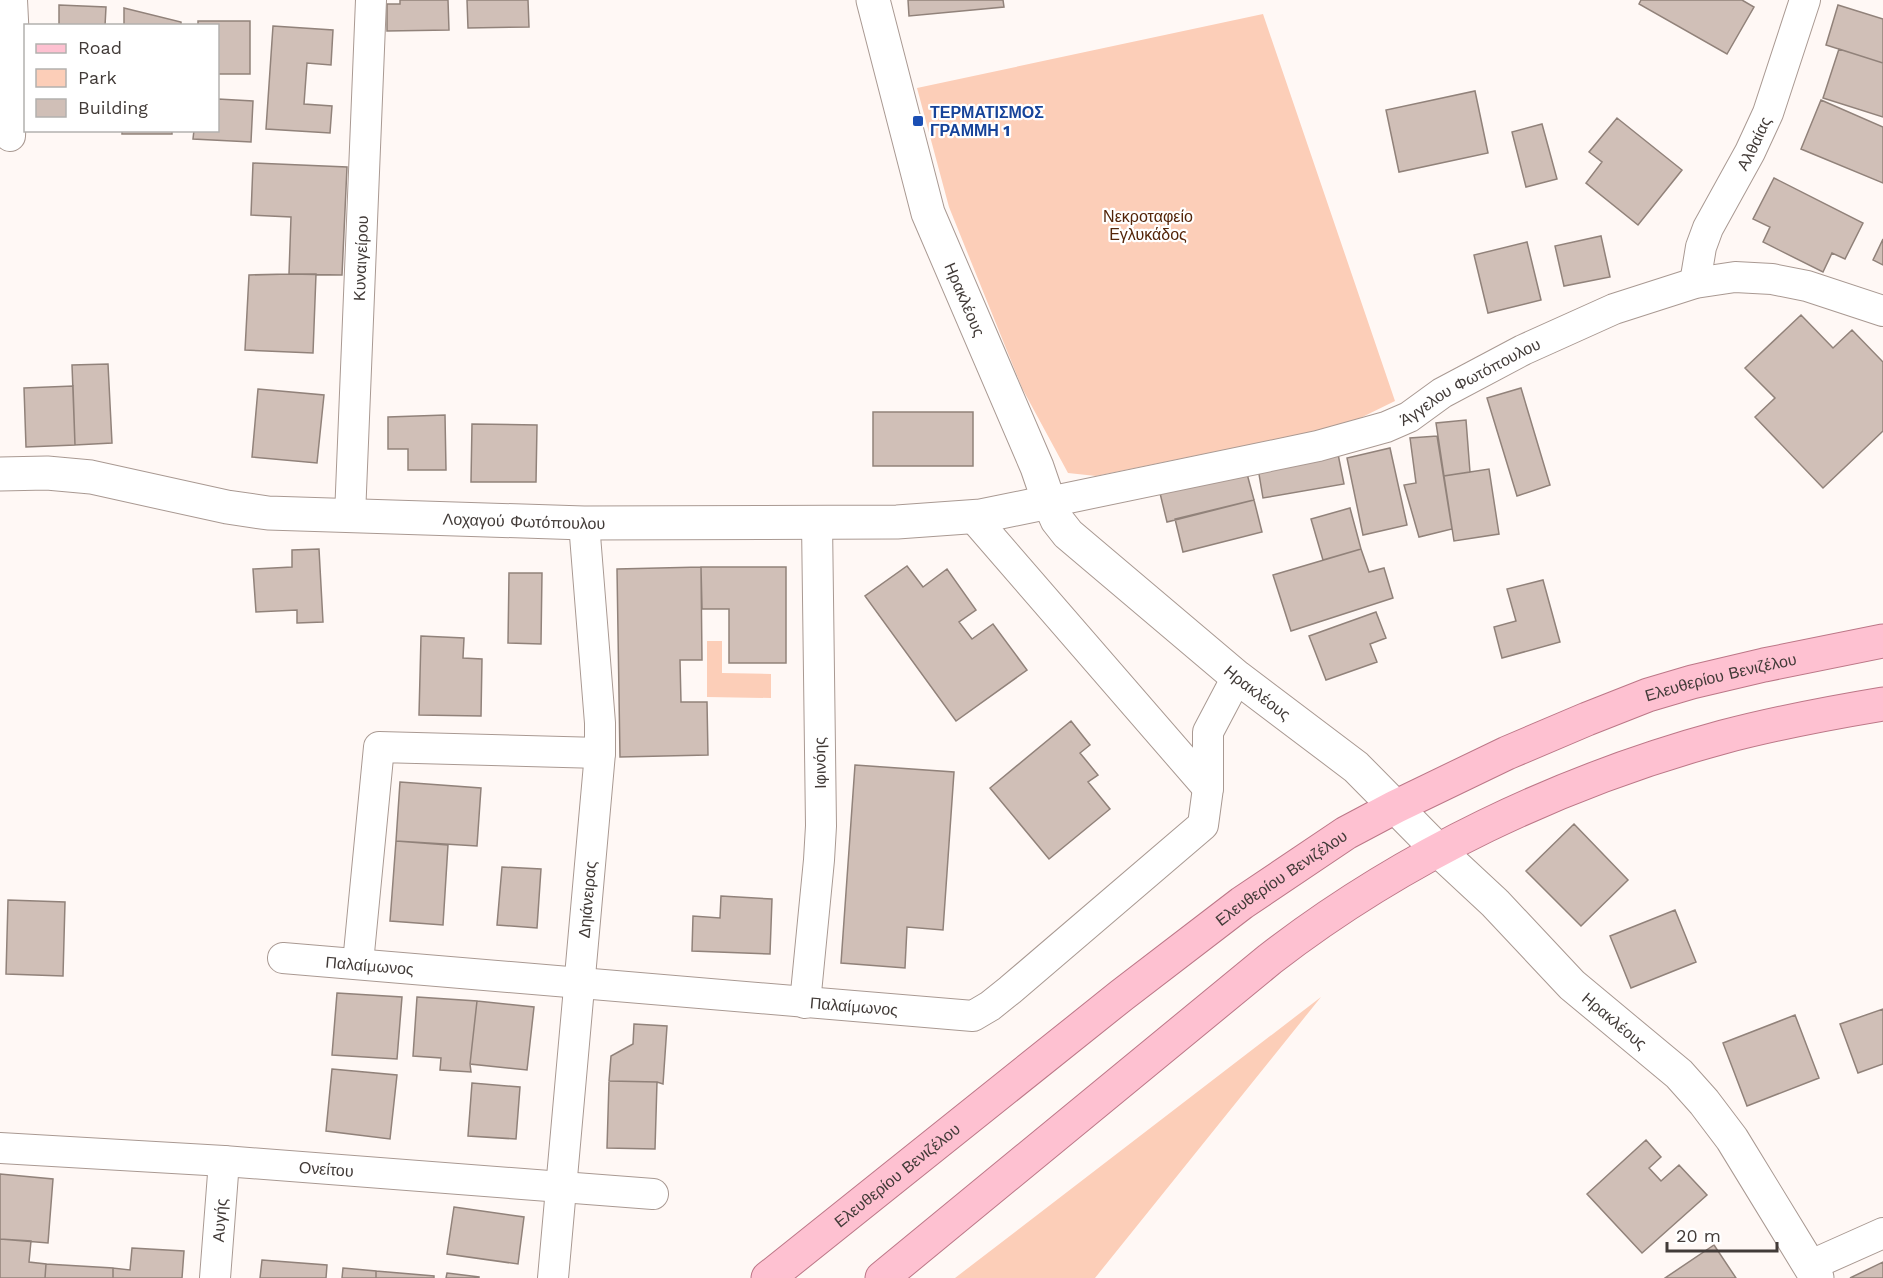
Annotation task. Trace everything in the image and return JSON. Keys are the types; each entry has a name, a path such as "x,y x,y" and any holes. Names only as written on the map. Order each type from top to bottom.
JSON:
{"main road":[{"name":"Ηρακλέους","path":"873,0 928,213 1037,467 1049,502 1068,534 1236,677 1356,767 1438,850 1495,903 1572,985 1679,1074 1732,1139 1813,1272"},
{"name":"Λοχαγού Φωτόπουλου","path":"0,474 47,473 91,477 226,507 268,513 584,523 897,522 973,517 1049,502"},
{"name":"Ελευθερίου Βενιζέλου","path":"768,1278 1122,995 1242,903 1346,832 1546,735 1648,695 1754,667 1883,641"},
{"path":"882,1278 1175,1036 1298,938 1340,909 1438,850 1514,813 1575,787 1682,749 1766,726 1883,704"}],"street":[{"path":"10,136 14,40 12,0"},
{"name":"Κυναιγείρου","path":"350,516 371,0"},
{"name":"Αλθαίας","path":"1695,283 1701,247 1708,228 1750,152 1768,113 1805,0"},
{"name":"Άγγελου Φωτόπουλου","path":"1049,502 1296,451 1386,428 1409,417 1442,393 1523,350 1614,309 1695,283 1735,277 1772,279 1807,286 1883,311"},
{"path":"973,517 1208,788"},
{"name":"Ιφινόης","path":"805,1003 821,826 817,522"},
{"name":"Δηιάνειρας","path":"553,1278 600,753 600,723 584,523"},
{"name":"Παλαίμωνος","path":"283,958 973,1016 990,1006 1036,969 1203,825 1208,788 1208,732 1236,677"},
{"path":"358,963 379,747 600,753"},
{"name":"Ονείτου","path":"0,1148 224,1161 653,1194"},
{"name":"Αυγής","path":"215,1278 224,1161"},
{"path":"1813,1272 1883,1233"}],"green space":[{"name":"Νεκροταφείο Εγλυκάδος","path":"1263,14 1395,401 1346,425 1096,476 1068,473 1022,388 949,207 917,88"},
{"path":"707,641 722,641 722,673 771,674 771,698 707,697"},
{"path":"1321,997 1095,1278 955,1278"}],"building":[{"path":"400,0 448,0 449,30 387,31 387,4 400,4"},
{"path":"467,0 528,0 529,27 468,28"},
{"path":"908,0 1003,0 1004,7 909,16"},
{"path":"1641,0 1742,0 1754,7 1727,54 1639,4"},
{"path":"59,5 106,7 105,24 59,24"},
{"path":"1838,5 1883,19 1883,63 1826,45"},
{"path":"124,8 181,22 181,24 124,24"},
{"path":"198,21 250,21 250,74 219,74 219,24 198,24"},
{"path":"273,26 333,30 331,65 307,63 304,104 332,106 330,133 266,129"},
{"path":"1839,49 1883,63 1883,117 1823,98"},
{"path":"1475,91 1488,153 1399,172 1386,110"},
{"path":"219,99 253,101 251,142 193,139 194,132 219,132"},
{"path":"1821,100 1883,127 1883,183 1801,149"},
{"path":"1617,118 1682,170 1638,225 1586,183 1602,162 1589,152"},
{"path":"1542,124 1557,179 1526,187 1512,132"},
{"path":"122,132 172,132 172,134 122,134"},
{"path":"253,163 347,167 342,275 289,274 291,217 251,215"},
{"path":"1774,178 1863,223 1845,259 1832,253 1823,272 1763,242 1770,227 1753,219"},
{"path":"1601,236 1610,277 1564,286 1555,246"},
{"path":"1883,239 1883,265 1873,260"},
{"path":"1527,242 1541,300 1488,313 1474,255"},
{"path":"316,274 313,353 245,350 249,275"},
{"path":"1801,315 1833,348 1852,330 1883,362 1883,431 1823,488 1755,417 1775,398 1745,368"},
{"path":"108,364 112,443 75,445 72,365"},
{"path":"73,386 75,445 26,447 24,388"},
{"path":"1521,388 1550,485 1517,496 1487,398"},
{"path":"258,389 324,395 317,463 252,457"},
{"path":"873,412 973,412 973,466 873,466"},
{"path":"445,415 446,470 408,470 408,449 388,449 388,417"},
{"path":"1466,420 1470,472 1444,476 1436,423"},
{"path":"472,424 537,425 536,482 471,482"},
{"path":"1437,436 1452,529 1419,537 1404,485 1416,483 1410,438"},
{"path":"1390,448 1407,525 1363,535 1347,458"},
{"path":"1338,454 1344,484 1263,498 1258,468"},
{"path":"1489,469 1499,534 1454,541 1444,476"},
{"path":"1246,470 1254,500 1167,522 1159,489"},
{"path":"1254,500 1262,532 1183,552 1175,519"},
{"path":"1350,508 1361,549 1323,560 1311,519"},
{"path":"319,549 323,622 297,623 297,610 256,612 253,569 292,567 292,550"},
{"path":"1361,549 1369,572 1384,568 1393,598 1291,631 1273,575"},
{"path":"907,566 923,587 947,569 976,610 959,622 972,639 993,624 1027,670 956,721 865,596"},
{"path":"701,567 702,660 680,660 681,702 707,702 708,755 620,757 617,569"},
{"path":"701,567 786,567 786,663 729,663 729,609 702,609"},
{"path":"509,573 542,573 541,644 508,643"},
{"path":"1543,580 1560,642 1502,658 1494,627 1516,621 1507,589"},
{"path":"1376,612 1386,638 1370,644 1377,662 1326,680 1309,636"},
{"path":"421,636 464,638 463,658 482,659 481,716 419,715"},
{"path":"1071,721 1090,745 1080,753 1098,775 1088,782 1110,809 1049,859 990,788"},
{"path":"855,765 954,772 943,930 907,927 905,968 841,963"},
{"path":"400,782 481,788 477,846 396,841"},
{"path":"1574,824 1628,880 1581,926 1526,871"},
{"path":"396,841 448,845 443,925 390,921"},
{"path":"502,867 541,869 537,928 497,925"},
{"path":"721,896 772,899 770,954 692,951 693,916 720,918"},
{"path":"8,900 65,902 63,976 6,974"},
{"path":"1675,910 1696,962 1631,988 1610,936"},
{"path":"337,993 402,997 397,1059 332,1055"},
{"path":"417,997 477,1001 471,1072 440,1070 441,1058 413,1056"},
{"path":"477,1001 534,1007 527,1070 470,1064"},
{"path":"1883,1009 1883,1064 1858,1073 1840,1024"},
{"path":"1795,1015 1819,1078 1747,1106 1723,1043"},
{"path":"634,1024 667,1026 663,1084 609,1081 611,1056 633,1044"},
{"path":"332,1069 397,1075 390,1139 326,1131"},
{"path":"609,1081 657,1082 655,1149 607,1148"},
{"path":"472,1083 520,1087 516,1139 468,1136"},
{"path":"1646,1140 1661,1157 1649,1168 1661,1181 1679,1165 1707,1195 1642,1253 1587,1194"},
{"path":"0,1174 53,1179 48,1243 0,1239"},
{"path":"454,1207 524,1217 518,1264 447,1254"},
{"path":"0,1239 31,1241 29,1262 46,1264 45,1278 0,1278"},
{"path":"1714,1245 1736,1278 1665,1278"},
{"path":"132,1248 184,1251 182,1278 113,1278 113,1268 130,1270"},
{"path":"262,1260 327,1265 326,1278 260,1278"},
{"path":"1883,1262 1883,1278 1850,1278"},
{"path":"46,1264 113,1268 113,1278 45,1278"},
{"path":"343,1268 376,1271 376,1278 342,1278"},
{"path":"376,1271 434,1276 434,1278 376,1278"},
{"path":"447,1273 479,1277 479,1278 446,1278"}],"place":[{"name":"ΤΕΡΜΑΤΙΣΜΟΣ ΓΡΑΜΜΗ 1","path":"918,121"}]}
